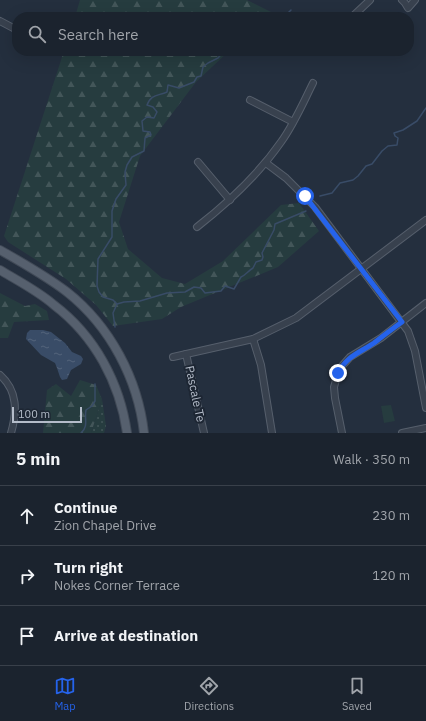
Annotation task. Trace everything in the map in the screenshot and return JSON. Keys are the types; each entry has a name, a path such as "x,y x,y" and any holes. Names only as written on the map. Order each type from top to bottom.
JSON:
{"main road":[{"path":"0,250 67,293 91,315 103,330 122,359 132,383 140,410 144,433"},
{"path":"0,270 55,305 89,340 111,377 120,402 127,433"}],"street":[{"path":"357,12 370,0"},
{"path":"402,0 408,8 415,0"},
{"path":"0,21 12,27"},
{"path":"198,227 239,192 266,163 293,122 313,83"},
{"path":"250,100 293,122"},
{"path":"198,162 230,200"},
{"path":"266,163 286,178 305,196 402,322 410,336 415,351 426,408"},
{"path":"173,357 253,339 296,318 426,220"},
{"path":"342,433 334,393 338,373 345,362 350,357 381,338 426,304"},
{"path":"253,339 261,365 272,433"},
{"name":"Pascale Te","path":"186,354 204,433"},
{"path":"0,375 8,384 16,409 11,433"},
{"path":"402,433 426,428"}],"green space":[{"path":"80,0 247,0 271,12 76,12"},
{"path":"62,56 224,56 196,82 140,156 119,222 128,249 162,278 185,284 223,261 281,205 299,203 319,231 278,267 181,307 162,319 113,326 96,305 66,279 8,242 4,236"},
{"path":"0,293 25,306 35,304 47,311 49,320 14,322 8,338 0,338"},
{"path":"80,380 96,385 102,399 91,433 43,433 47,390 56,384 71,396"},
{"path":"102,399 106,426 104,433 91,433"},
{"path":"391,405 395,421 384,423 381,406"}],"water":[{"path":"30,330 43,330 51,332 65,343 72,352 81,356 83,359 81,364 71,370 67,379 62,380 55,363 41,355 26,339 27,333"}],"waterway":[{"path":"115,327 113,313 117,304 113,300 103,297 99,292 97,286 98,259 112,237 112,211 116,199 126,185 125,172 127,165 132,157 144,151 145,138 151,135 150,132 143,131 142,121 147,117 154,118 157,112 153,107 147,105 153,97 167,92 168,85 179,88 194,82 197,77 201,76 203,67 220,56"},
{"path":"320,196 332,193 340,183 353,180 366,166 372,164 388,146 397,145 398,138 394,133 403,130 417,121 426,108"},
{"path":"117,304 140,301 167,293 185,292 194,287 201,288 205,293 221,291 225,286 234,289 241,277 253,268 256,262 262,260 262,253 274,230 275,224 306,211"},
{"path":"81,433 86,425 86,410 92,406 95,401 95,384"}],"route":[{"path":"305,196 402,322 381,338 350,357 338,373"}]}
